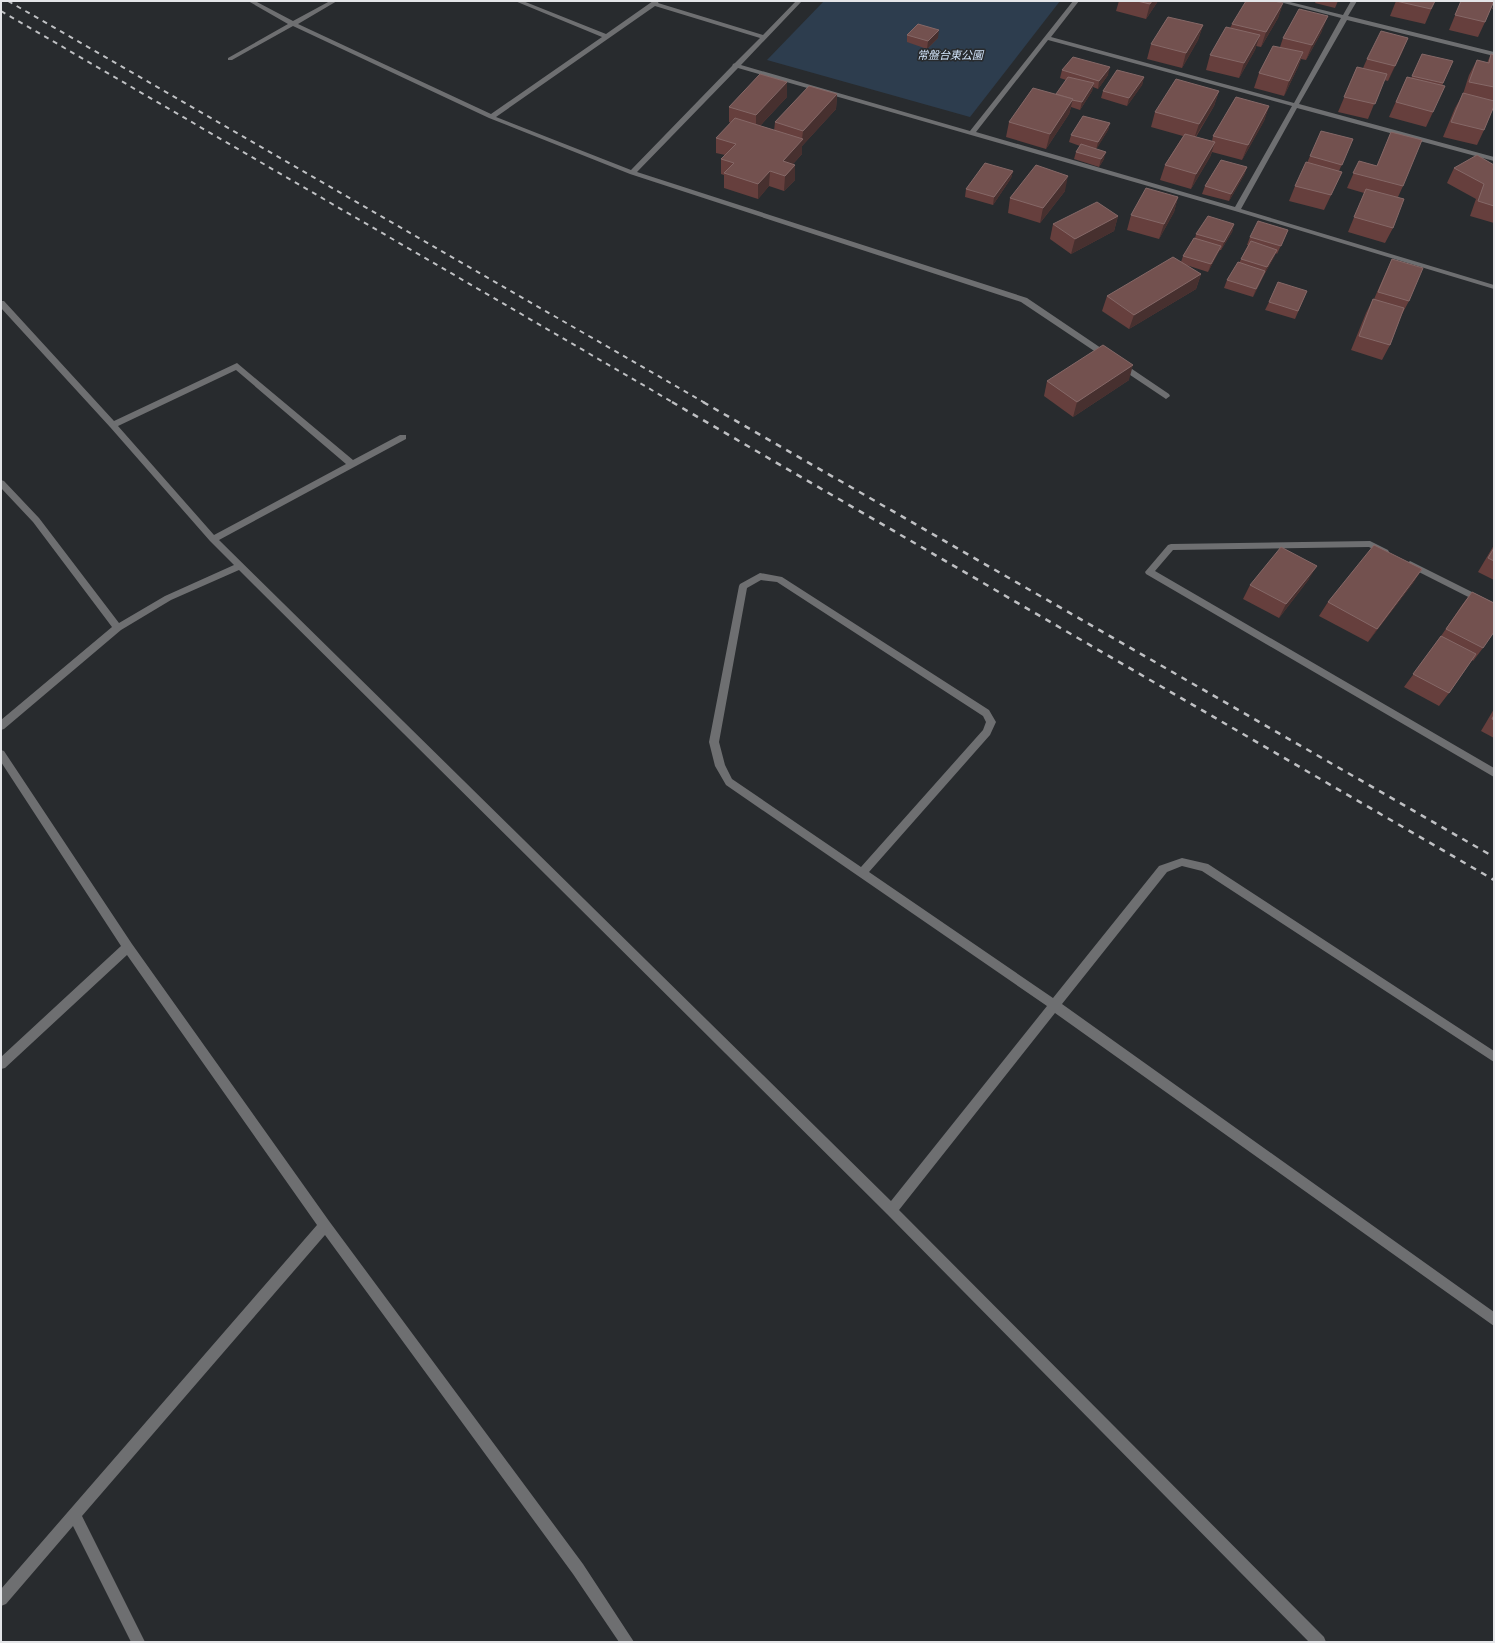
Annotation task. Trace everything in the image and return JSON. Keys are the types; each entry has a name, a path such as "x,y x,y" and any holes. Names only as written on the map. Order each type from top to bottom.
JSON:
{"street":[{"path":"251,1 293,24 491,118 632,174 1024,300 1166,396"},
{"path":"230,59 334,1"},
{"path":"518,1 607,37"},
{"path":"632,174 798,1"},
{"path":"972,133 1076,1"},
{"path":"1279,1 1494,54"},
{"path":"1237,210 1354,1"},
{"path":"491,118 655,3 763,36"},
{"path":"1046,38 1494,159"},
{"path":"735,65 1237,210 1494,287"},
{"path":"1,303 113,425 212,539 891,1210 1319,1642"},
{"path":"113,425 237,366 352,464"},
{"path":"212,539 403,437"},
{"path":"1,483 36,520 118,628"},
{"path":"1391,555 1370,544 1171,547 1149,572 1494,773"},
{"path":"1405,562 1494,607"},
{"path":"1,726 118,628 168,598 240,566"},
{"path":"862,873 987,732 991,722 986,713 778,579 760,576 743,586 714,742 720,766 729,782 1055,1006 1494,1320"},
{"path":"1,754 128,947 325,1225 578,1569 627,1642"},
{"path":"891,1210 1163,869 1182,862 1204,867 1494,1057"},
{"path":"1,1064 128,947"},
{"path":"1,1599 325,1225"},
{"path":"74,1515 138,1642"}],"green space":[{"name":"常盤台東公園","path":"824,1 1060,1 970,117 767,60"}],"building":[{"path":"1137,1 1152,1 1150,4"},
{"path":"1246,1 1274,1 1283,3 1266,32 1232,24"},
{"path":"1396,1 1435,1 1431,9"},
{"path":"1461,1 1494,1 1485,22 1455,15"},
{"path":"1299,9 1328,16 1312,45 1283,38"},
{"path":"1168,17 1203,25 1186,53 1151,44"},
{"path":"918,24 939,30 928,41 907,35"},
{"path":"1226,27 1260,35 1244,63 1210,55"},
{"path":"1381,31 1408,38 1395,66 1367,59"},
{"path":"1273,46 1303,52 1289,81 1259,73"},
{"path":"1422,54 1453,61 1443,83 1412,76"},
{"path":"1491,54 1494,55 1494,87 1469,82 1477,60 1489,63"},
{"path":"1073,57 1110,67 1099,81 1062,70"},
{"path":"1357,67 1387,74 1375,104 1344,97"},
{"path":"1117,70 1144,77 1129,98 1103,91"},
{"path":"760,74 787,82 756,115 729,107"},
{"path":"1068,77 1094,83 1082,102 1056,94"},
{"path":"1407,77 1445,86 1433,112 1396,102"},
{"path":"1176,79 1219,91 1199,124 1155,112"},
{"path":"809,86 837,94 803,131 775,122"},
{"path":"1033,88 1073,99 1050,134 1009,122"},
{"path":"1463,93 1494,101 1494,106 1484,130 1451,122"},
{"path":"1236,97 1269,106 1248,145 1213,136"},
{"path":"1083,116 1110,123 1098,142 1071,135"},
{"path":"735,118 803,139 783,161 795,165 785,176 770,171 758,184 724,173 734,163 721,159 736,144 716,138"},
{"path":"1321,131 1353,139 1342,165 1310,156"},
{"path":"1391,132 1422,140 1403,186 1353,173 1359,161 1377,166"},
{"path":"1185,134 1215,142 1196,174 1165,165"},
{"path":"1081,144 1106,152 1101,159 1076,152"},
{"path":"1477,155 1494,165 1494,206 1478,201 1484,184 1454,168"},
{"path":"1221,160 1247,167 1231,194 1205,186"},
{"path":"1306,162 1342,172 1331,195 1295,186"},
{"path":"985,163 1013,171 994,197 966,189"},
{"path":"1036,165 1068,176 1043,208 1010,198"},
{"path":"1146,188 1178,197 1164,224 1131,215"},
{"path":"1366,189 1404,199 1393,228 1354,217"},
{"path":"1097,202 1118,216 1075,239 1053,224"},
{"path":"1208,216 1234,224 1224,242 1196,234"},
{"path":"1258,221 1288,230 1281,246 1250,237"},
{"path":"1194,238 1221,246 1211,264 1183,256"},
{"path":"1251,241 1277,250 1267,267 1241,259"},
{"path":"1173,257 1201,274 1134,315 1107,296"},
{"path":"1392,259 1423,268 1409,301 1378,292"},
{"path":"1238,262 1265,271 1256,289 1227,280"},
{"path":"1278,282 1307,291 1298,311 1269,302"},
{"path":"1373,299 1404,308 1390,345 1359,336"},
{"path":"1103,345 1133,365 1077,402 1047,381"},
{"path":"1374,545 1422,569 1377,629 1328,602"},
{"path":"1281,547 1317,566 1286,604 1250,585"},
{"path":"1494,548 1494,561 1488,558"},
{"path":"1472,592 1494,603 1494,632 1483,648 1446,629"},
{"path":"1441,636 1476,654 1449,693 1413,674"}],"railway":[{"path":"8,1 705,403"},
{"path":"1,11 674,403"},
{"path":"672,402 1494,880"},
{"path":"703,402 1494,857"}]}
